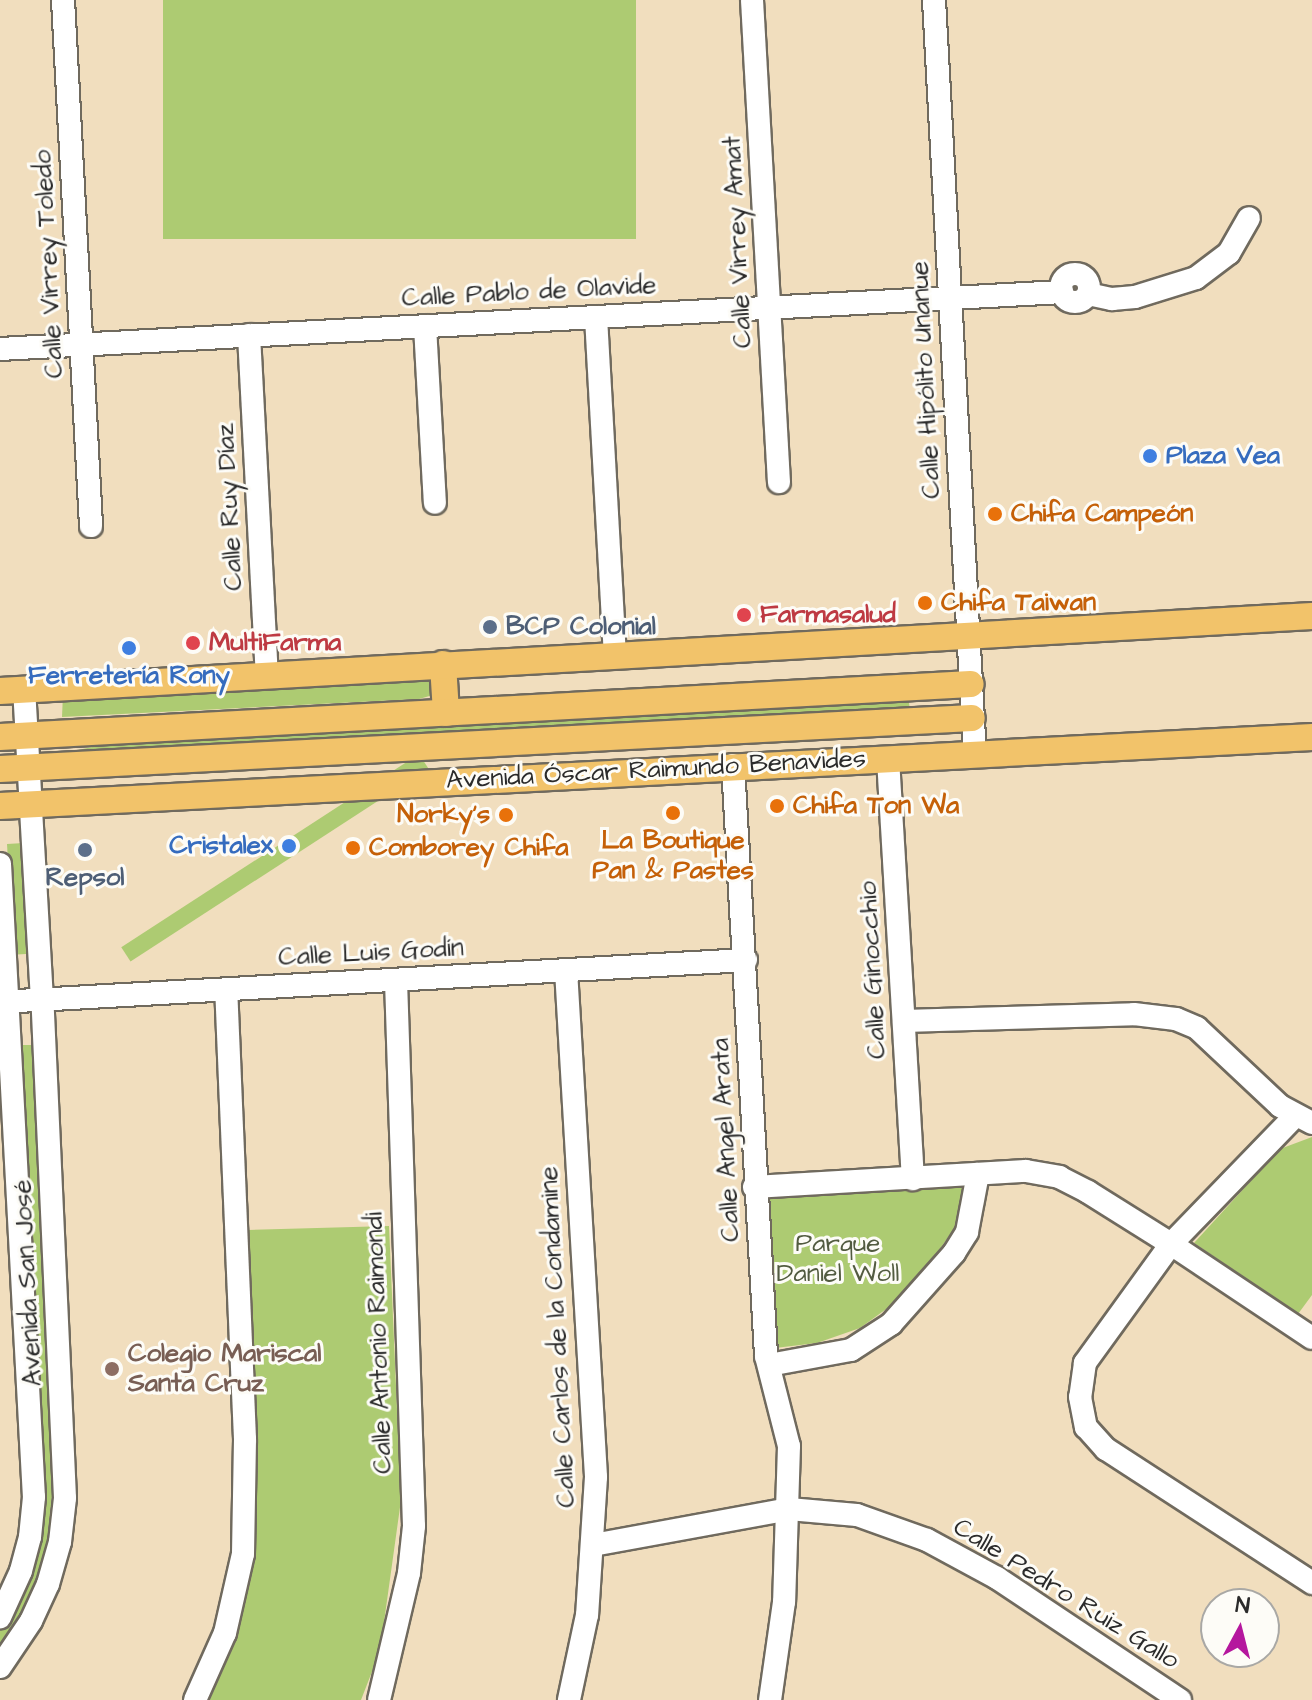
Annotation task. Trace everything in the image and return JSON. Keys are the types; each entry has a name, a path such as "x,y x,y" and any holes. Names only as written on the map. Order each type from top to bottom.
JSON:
{"main road":[{"path":"12,690 1312,616"},
{"path":"443,664 446,713"},
{"path":"13,736 971,684"},
{"name":"Avenida Óscar Raimundo Benavides","path":"0,769 972,718"},
{"path":"628,734 631,770"},
{"name":"Avenida Óscar Raimundo Benavides","path":"0,806 453,779 975,756 1312,737"},
{"path":"452,743 453,779"}],"street":[{"name":"Calle Virrey Toledo","path":"63,0 91,526"},
{"name":"Calle Virrey Amat","path":"752,0 779,482"},
{"name":"Calle Hipólito Unanue","path":"934,0 975,756"},
{"name":"Calle Pablo de Olavide","path":"0,349 1062,292 1065,278 1074,273 1087,280 1088,294 1112,299 1135,297 1196,278 1229,253 1249,218"},
{"path":"596,317 615,654"},
{"path":"425,326 435,503"},
{"name":"Calle Ruy Díaz","path":"249,335 267,675"},
{"name":"Avenida San José","path":"0,1667 31,1621 48,1584 60,1542 65,1498 31,804 28,767 13,736 12,690"},
{"name":"Calle Ginocchio","path":"888,759 913,1179"},
{"name":"Calle Angel Arata","path":"733,765 746,960 754,1187 769,1365 789,1446 784,1602 770,1700"},
{"name":"Avenida San José","path":"0,864 4,1002 34,1497 27,1548 0,1617"},
{"name":"Calle Luis Godín","path":"4,1002 746,960"},
{"name":"Calle Carlos de la Condamine","path":"566,970 596,1477 587,1615 569,1700"},
{"name":"Calle Antonio Raimondi","path":"379,1700 409,1573 414,1526 396,980"},
{"path":"195,1700 225,1633 243,1554 245,1439 226,989"},
{"path":"904,1021 1134,1014 1176,1019 1197,1028 1303,1120 1171,1244 1085,1363 1080,1397 1086,1427 1106,1449 1312,1583"},
{"path":"754,1187 1026,1171 1059,1177 1171,1244 1312,1338"},
{"path":"769,1365 851,1350 891,1324 954,1253 967,1232 978,1174"},
{"name":"Calle Pedro Ruiz Gallo","path":"593,1545 789,1509 857,1515 927,1540 997,1578 1180,1700"}],"green space":[{"path":"163,0 636,0 636,239 163,239"},
{"path":"422,672 433,681 433,695 419,699 62,717 63,694"},
{"path":"908,695 910,711 68,752 156,734"},
{"path":"419,754 428,768 131,962 121,947"},
{"path":"24,843 30,954 13,955 7,844"},
{"path":"16,1045 34,1045 56,1460 43,1578 0,1659 0,1621 35,1526"},
{"path":"1312,1137 1312,1295 1298,1314 1194,1243 1280,1149"},
{"name":"Parque Daniel Woll","path":"966,1180 960,1220 940,1249 889,1307 860,1328 817,1343 775,1348 763,1195"},
{"path":"389,1226 401,1500 380,1651 361,1700 209,1700 235,1638 252,1560 256,1446 248,1230"}],"place":[{"name":"Plaza Vea","path":"1150,456"},
{"name":"Chifa Campeón","path":"995,514"},
{"name":"Chifa Taiwan","path":"925,603"},
{"name":"Farmasalud","path":"744,615"},
{"name":"BCP Colonial","path":"490,627"},
{"name":"MultiFarma","path":"193,643"},
{"name":"Ferretería Rony","path":"129,648"},
{"name":"Chifa Ton Wa","path":"777,806"},
{"name":"La Boutique Pan & Pastes","path":"673,813"},
{"name":"Norky's","path":"506,815"},
{"name":"Cristalex","path":"289,846"},
{"name":"Comborey Chifa","path":"353,848"},
{"name":"Repsol","path":"85,850"},
{"name":"Colegio Mariscal Santa Cruz","path":"112,1369"}]}
